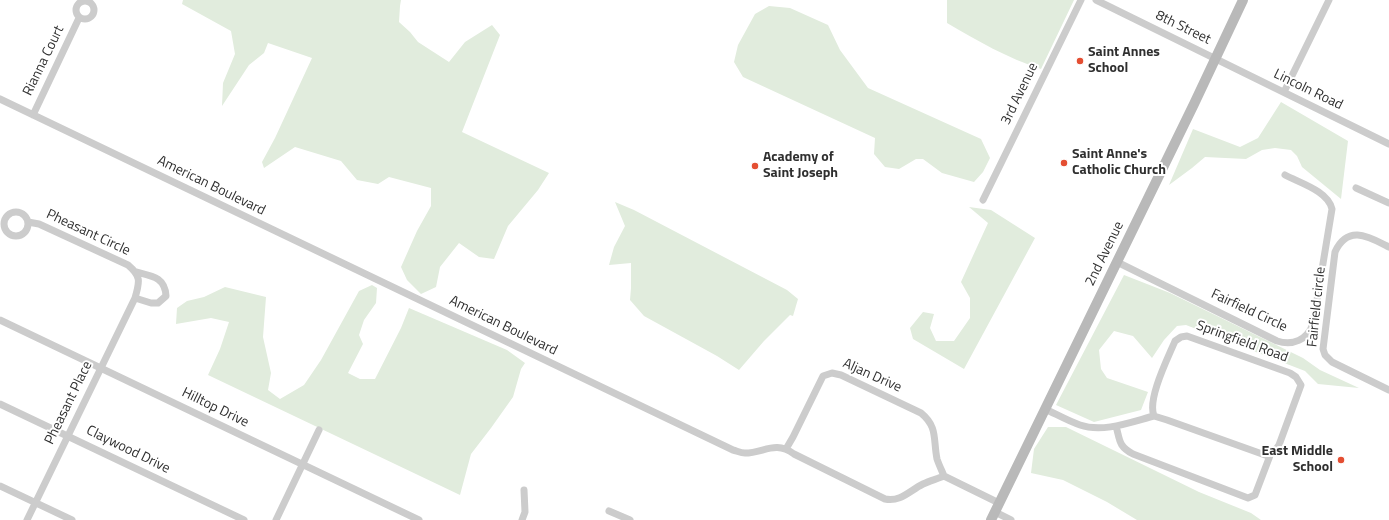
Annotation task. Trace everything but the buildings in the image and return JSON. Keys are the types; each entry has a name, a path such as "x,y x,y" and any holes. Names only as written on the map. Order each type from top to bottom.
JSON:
{"street":[{"name":"3rd Avenue","path":"983,200 1081,0"},
{"name":"8th Street","path":"1096,0 1215,58"},
{"name":"2nd Avenue","path":"995,512 1117,262 1242,0"},
{"path":"1284,92 1329,0"},
{"name":"Rianna Court","path":"33,115 79,18"},
{"name":"Lincoln Road","path":"1215,58 1389,144"},
{"name":"American Boulevard","path":"0,99 733,450 744,453 767,448 786,449 885,499 893,500 901,498 923,484 944,476"},
{"name":"Fairfield Circle","path":"1117,262 1277,341 1285,343 1298,341 1305,337 1313,324 1332,209 1330,203 1324,195 1285,176"},
{"path":"1356,188 1389,203"},
{"name":"Pheasant Circle","path":"28,222 39,224 128,265 136,272 151,276 162,282 166,287 166,296 158,303 150,303 135,298 139,282 136,272"},
{"name":"Fairfield circle","path":"1389,247 1369,236 1358,234 1349,237 1340,243 1335,252 1323,349 1325,355 1332,362 1389,390"},
{"name":"Pheasant Place","path":"27,520 135,298"},
{"name":"Hilltop Drive","path":"0,320 419,520"},
{"name":"Springfield Road","path":"1116,426 1120,442 1126,451 1146,460 1248,498 1255,495 1271,453 1279,445 1300,386 1298,380 1290,374 1193,337 1181,337 1175,341 1154,394 1152,406 1154,416"},
{"name":"Aljan Drive","path":"786,449 794,437 823,376 832,373 848,378 921,413 928,419 933,428 938,460 944,476"},
{"name":"Claywood Drive","path":"0,404 244,520"},
{"path":"1045,409 1087,427 1116,426 1154,416 1265,455 1271,453"},
{"path":"276,520 319,430"},
{"path":"944,476 995,512 1011,520"},
{"path":"0,486 72,520"},
{"path":"522,520 526,512 524,490"},
{"path":"609,511 630,520"}],"green space":[{"path":"183,0 401,0 399,22 418,42 449,62 465,42 492,25 500,35 462,132 549,173 538,190 508,226 494,259 479,257 459,243 440,267 436,287 421,294 407,280 401,267 417,231 431,206 431,188 389,177 378,184 357,180 341,161 295,147 264,168 262,162 275,138 312,58 268,43 264,53 249,65 222,106 223,83 235,54 231,31 182,4"},
{"path":"947,0 1074,0 1041,69 1028,65 981,43 947,23"},
{"path":"769,6 790,8 828,25 840,50 868,88 981,139 990,158 983,172 974,182 942,173 923,159 916,159 899,169 885,167 874,154 875,138 743,77 734,62 738,45 755,14"},
{"path":"1281,102 1348,141 1341,199 1302,167 1297,156 1291,150 1275,148 1262,150 1246,159 1205,157 1169,185 1193,129 1240,147 1258,138"},
{"path":"615,202 634,210 787,290 798,299 793,316 790,315 764,341 739,370 717,356 644,316 630,300 631,263 609,265 614,247 625,226"},
{"path":"969,207 991,210 1035,238 964,369 913,339 910,328 923,312 934,314 930,328 936,341 954,341 970,318 970,298 961,282 988,223"},
{"path":"1124,275 1170,293 1303,358 1320,370 1359,388 1318,384 1305,371 1186,325 1177,326 1164,340 1152,358 1133,336 1114,331 1099,350 1101,369 1107,378 1148,392 1141,410 1094,422 1056,405"},
{"path":"372,285 377,288 376,303 364,320 359,335 363,344 348,373 360,379 375,379 401,328 409,308 507,350 525,363 521,369 513,397 471,454 460,495 208,375 220,349 229,322 211,318 176,324 177,308 187,301 204,297 225,287 266,297 263,337 271,373 268,390 280,399 304,385 321,360 359,291"},
{"path":"1048,427 1066,427 1199,492 1251,513 1261,520 1137,520 1107,502 1063,480 1031,473 1034,449"}],"place":[{"name":"Saint Annes School","path":"1080,61"},
{"name":"Saint Anne's Catholic Church","path":"1064,163"},
{"name":"Academy of Saint Joseph","path":"755,166"},
{"name":"East Middle School","path":"1341,460"}]}
